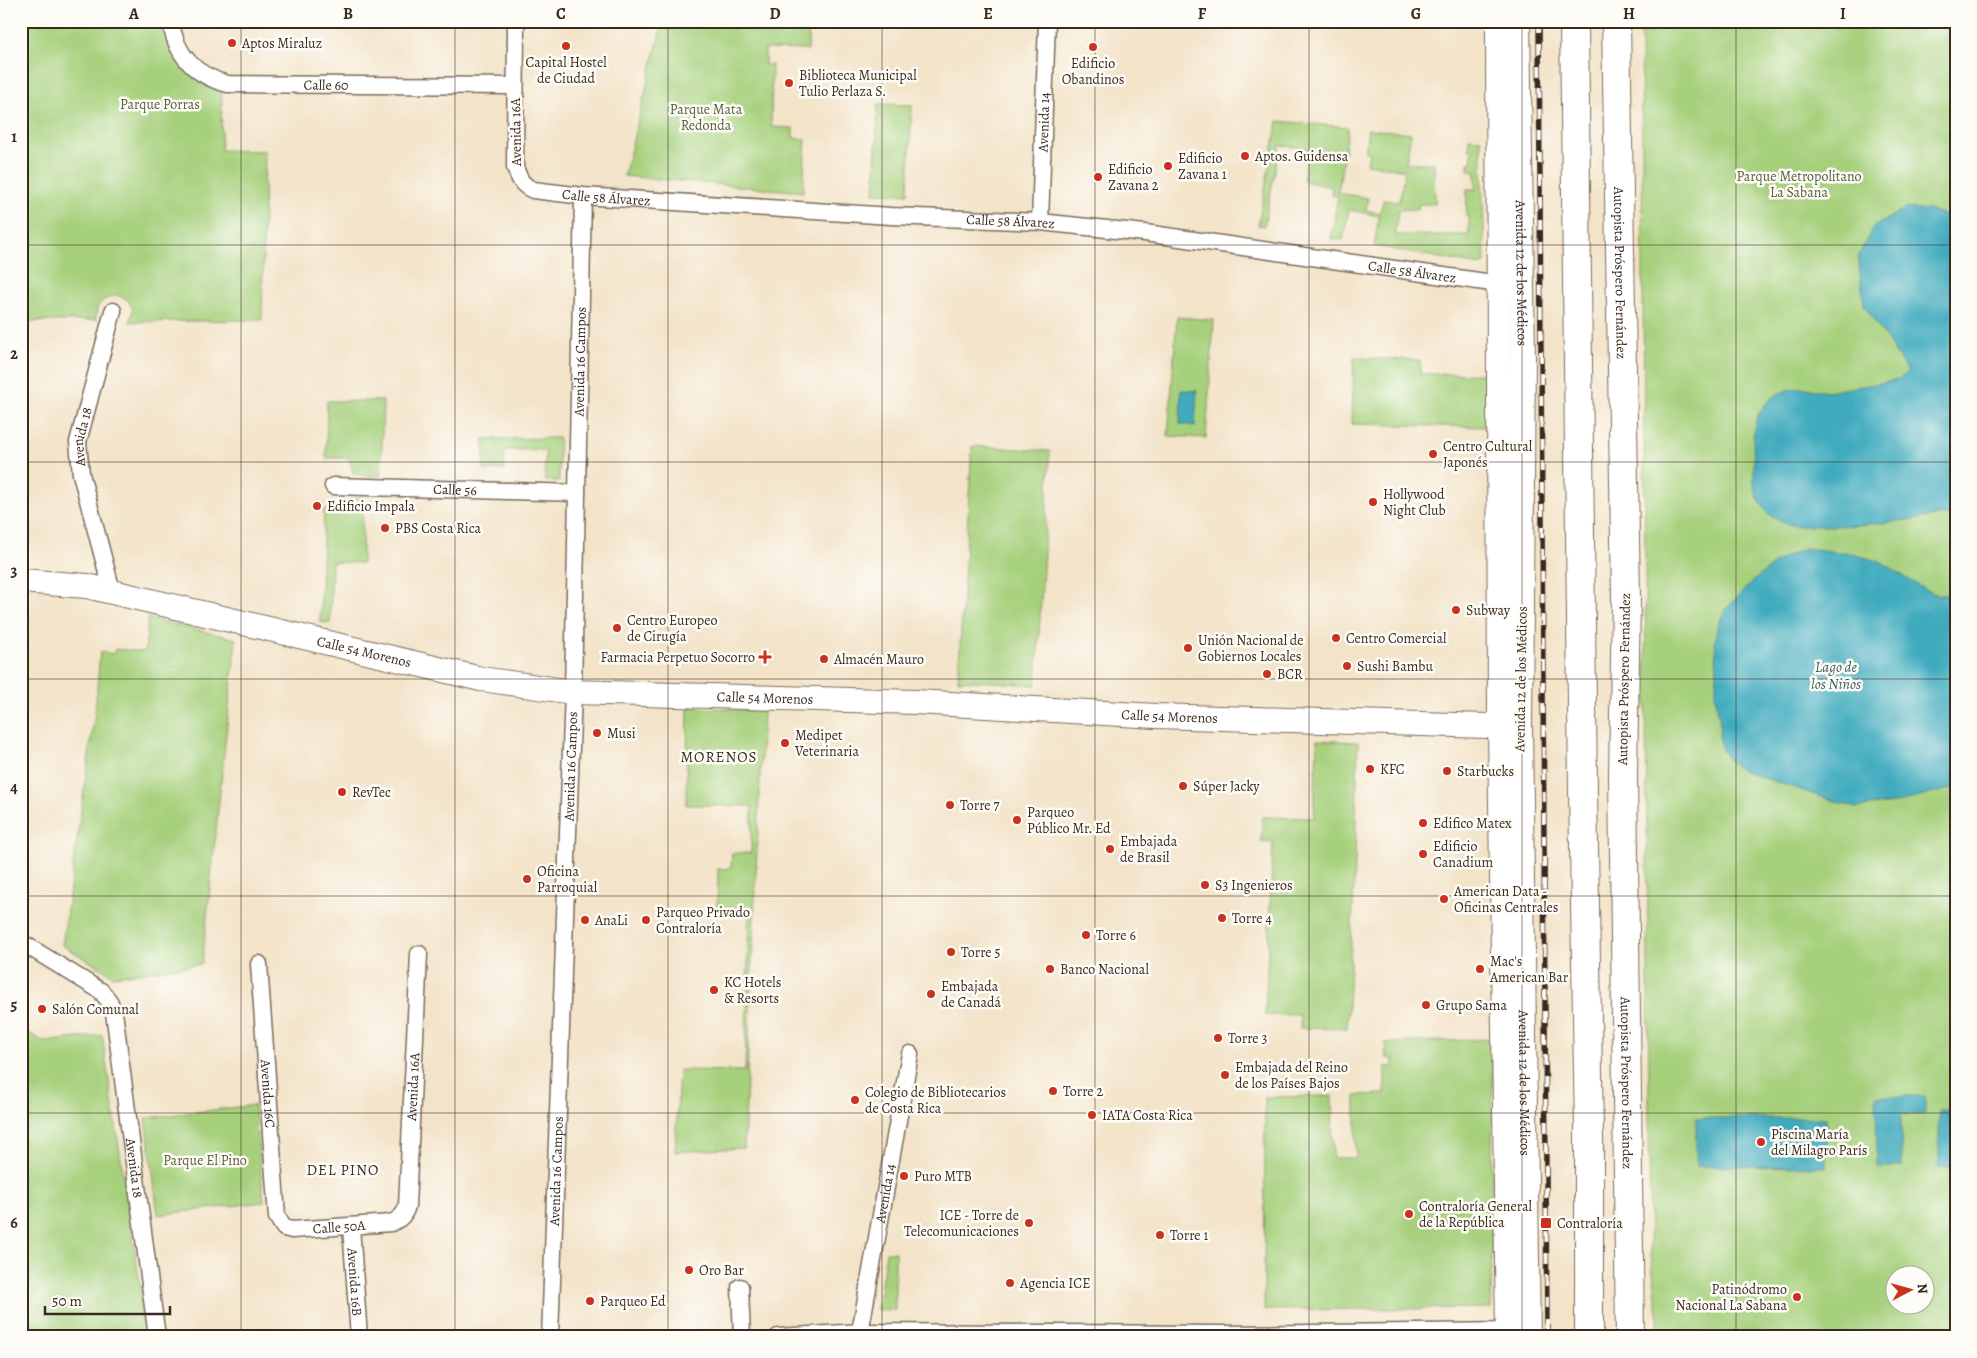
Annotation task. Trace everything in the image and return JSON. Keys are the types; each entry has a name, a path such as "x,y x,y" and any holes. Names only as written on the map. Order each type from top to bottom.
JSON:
{"highway":[{"path":"1574,21 1589,1130 1589,1337"},
{"name":"Autopista Próspero Fernández","path":"1616,21 1626,597 1623,785 1630,1325"},
{"path":"1574,103 1578,91 1584,85 1596,86 1600,91 1606,173 1619,207"},
{"path":"1589,1246 1597,1273 1599,1321 1601,1326 1610,1331 1630,1325"}],"main road":[{"name":"Avenida 12 de los Médicos","path":"1498,21 1500,284 1510,727 1518,1334"},
{"name":"Avenida 12 de los Médicos","path":"1510,727 1523,356 1518,21"},
{"name":"Calle 54 Morenos","path":"21,581 69,584 112,591 472,677 573,692 916,702 1156,716 1510,727"}],"street":[{"name":"Calle 60","path":"171,21 176,42 187,61 200,72 214,80 228,84 515,86"},
{"name":"Avenida 16A","path":"516,21 514,153 515,167 521,182"},
{"name":"Avenida 14","path":"1040,222 1046,21"},
{"name":"Calle 58 Álvarez","path":"521,182 525,187 533,190 583,196 882,216 1040,222 1154,234 1500,284"},
{"name":"Avenida 16 Campos","path":"550,1337 573,692 583,196"},
{"name":"Avenida 18","path":"112,591 81,474 78,442 113,311"},
{"name":"Calle 56","path":"333,486 577,493"},
{"name":"Avenida 18","path":"21,942 101,991 109,1001 114,1012 157,1337"},
{"name":"Avenida 16A","path":"400,1220 406,1206 419,954"},
{"name":"Avenida 16C","path":"259,964 278,1217 280,1223"},
{"name":"Avenida 14","path":"860,1332 910,1054"},
{"name":"Calle 50A","path":"280,1223 284,1228 292,1230 351,1227 391,1223 400,1220"},
{"name":"Avenida 16B","path":"351,1227 359,1337"},
{"path":"740,1288 742,1337"},
{"path":"778,1337 860,1332 1518,1334"}],"green space":[{"name":"Parque Porras","path":"21,21 164,21 222,90 221,150 265,151 262,320 130,322 133,309 128,300 117,295 103,300 98,305 96,320 21,322"},
{"name":"Parque Mata Redonda","path":"663,21 809,21 808,50 765,49 765,65 772,65 771,127 793,128 793,138 806,139 803,192 624,176"},
{"name":"Parque Metropolitano La Sabana","path":"1641,21 1956,21 1956,1337 1658,1337 1658,1314 1650,1247"},
{"path":"878,104 912,105 908,194 874,193"},
{"path":"1278,121 1348,127 1338,193 1368,198 1366,210 1380,213 1383,200 1399,202 1405,170 1367,164 1369,153 1365,152 1368,129 1411,133 1406,163 1434,163 1435,204 1419,204 1418,209 1398,210 1395,235 1469,235 1469,217 1466,217 1467,189 1476,189 1475,170 1468,170 1468,163 1471,163 1472,150 1469,150 1469,138 1481,139 1485,263 1479,265 1374,246 1379,216 1349,210 1343,240 1331,238 1338,196 1331,195 1332,187 1303,181 1309,149 1280,145 1264,226 1258,225"},
{"path":"1177,317 1214,320 1206,438 1168,436"},
{"path":"1354,358 1420,360 1420,374 1487,374 1486,427 1352,424"},
{"path":"327,401 383,401 381,476 365,476 353,473 349,458 326,458"},
{"path":"559,438 559,481 545,481 545,450 504,450 504,470 484,470 484,439"},
{"path":"972,446 1050,451 1036,685 958,680"},
{"path":"363,497 362,563 332,562 330,623 320,622 324,510 342,510 352,499"},
{"path":"148,618 236,639 202,964 114,976 62,945 95,713 100,652 114,654 115,649 145,652"},
{"path":"688,707 763,711 744,1148 675,1152 679,1070 745,1071 749,909 717,908 718,869 731,868 732,853 751,853 752,806 686,805"},
{"path":"1317,740 1358,742 1355,862 1347,1029 1300,1028 1300,1015 1265,1015 1273,842 1261,841 1262,817 1314,818"},
{"path":"21,1028 44,1042 102,1035 148,1337 21,1337"},
{"path":"1493,1039 1491,1308 1264,1310 1265,1097 1332,1096 1333,1158 1356,1158 1356,1095 1385,1094 1385,1067 1393,1067 1393,1059 1386,1058 1385,1043"},
{"name":"Parque El Pino","path":"254,1105 264,1202 158,1215 146,1118"},
{"path":"886,1252 895,1252 895,1310 877,1310"}],"water":[{"path":"1906,208 1928,210 1956,217 1956,516 1943,515 1849,526 1800,526 1784,523 1765,510 1757,497 1754,482 1753,438 1757,418 1760,411 1770,400 1791,389 1806,388 1829,391 1847,389 1892,381 1899,379 1908,372 1864,305 1858,257 1873,227"},
{"path":"1181,390 1197,391 1195,426 1180,424"},
{"name":"Lago de los Niños","path":"1805,548 1848,553 1882,562 1927,591 1939,595 1956,595 1956,787 1901,802 1856,808 1748,773 1729,761 1722,749 1719,736 1720,722 1715,696 1717,674 1715,641 1717,627 1725,610 1752,582 1779,560"},
{"path":"1876,1096 1925,1096 1925,1114 1901,1115 1902,1167 1877,1167"},
{"path":"1939,1111 1956,1111 1956,1167 1939,1167"},
{"name":"Piscina María del Milagro París","path":"1696,1118 1826,1118 1826,1167 1696,1166"}],"railway":[{"path":"1539,21 1547,1337"}],"place":[{"name":"Aptos Miraluz","path":"232,43"},
{"name":"Capital Hostel de Ciudad","path":"566,46"},
{"name":"Edificio Obandinos","path":"1093,47"},
{"name":"Biblioteca Municipal Tulio Perlaza S.","path":"789,83"},
{"name":"Aptos. Guidensa","path":"1245,156"},
{"name":"Edificio Zavana 1","path":"1168,166"},
{"name":"Edificio Zavana 2","path":"1098,177"},
{"name":"Centro Cultural Japonés","path":"1433,454"},
{"name":"Hollywood Night Club","path":"1373,502"},
{"name":"Edificio Impala","path":"317,506"},
{"name":"PBS Costa Rica","path":"385,528"},
{"name":"Subway","path":"1456,610"},
{"name":"Centro Europeo de Cirugía","path":"617,628"},
{"name":"Centro Comercial","path":"1336,638"},
{"name":"Unión Nacional de Gobiernos Locales","path":"1188,648"},
{"name":"Farmacia Perpetuo Socorro","path":"765,657"},
{"name":"Almacén Mauro","path":"824,659"},
{"name":"Sushi Bambu","path":"1347,666"},
{"name":"BCR","path":"1267,674"},
{"name":"Musi","path":"597,733"},
{"name":"Medipet Veterinaria","path":"785,743"},
{"name":"KFC","path":"1370,769"},
{"name":"Starbucks","path":"1447,771"},
{"name":"Súper Jacky","path":"1183,786"},
{"name":"RevTec","path":"342,792"},
{"name":"Torre 7","path":"950,805"},
{"name":"Parqueo Público Mr. Ed","path":"1017,820"},
{"name":"Edifico Matex","path":"1423,823"},
{"name":"Embajada de Brasil","path":"1110,849"},
{"name":"Edificio Canadium","path":"1423,854"},
{"name":"Oficina Parroquial","path":"527,879"},
{"name":"S3 Ingenieros","path":"1205,885"},
{"name":"American Data - Oficinas Centrales","path":"1444,899"},
{"name":"Torre 4","path":"1222,918"},
{"name":"AnaLi","path":"585,920"},
{"name":"Parqueo Privado Contraloría","path":"646,920"},
{"name":"Torre 6","path":"1086,935"},
{"name":"Torre 5","path":"951,952"},
{"name":"Banco Nacional","path":"1050,969"},
{"name":"Mac's American Bar","path":"1480,969"},
{"name":"KC Hotels & Resorts","path":"714,990"},
{"name":"Embajada de Canadá","path":"931,994"},
{"name":"Grupo Sama","path":"1426,1005"},
{"name":"Salón Comunal","path":"42,1009"},
{"name":"Torre 3","path":"1218,1038"},
{"name":"Embajada del Reino de los Países Bajos","path":"1225,1075"},
{"name":"Torre 2","path":"1053,1091"},
{"name":"Colegio de Bibliotecarios de Costa Rica","path":"855,1100"},
{"name":"IATA Costa Rica","path":"1092,1115"},
{"name":"Piscina María del Milagro París","path":"1761,1142"},
{"name":"Puro MTB","path":"904,1176"},
{"name":"Contraloría General de la República","path":"1409,1214"},
{"name":"ICE - Torre de Telecomunicaciones","path":"1029,1223"},
{"name":"Contraloría","path":"1546,1223"},
{"name":"Torre 1","path":"1160,1235"},
{"name":"Oro Bar","path":"689,1270"},
{"name":"Agencia ICE","path":"1010,1283"},
{"name":"Patinódromo Nacional La Sabana","path":"1797,1297"},
{"name":"Parqueo Ed","path":"590,1301"}],"district":[{"name":"MORENOS","path":"719,757"},
{"name":"DEL PINO","path":"343,1170"}]}
